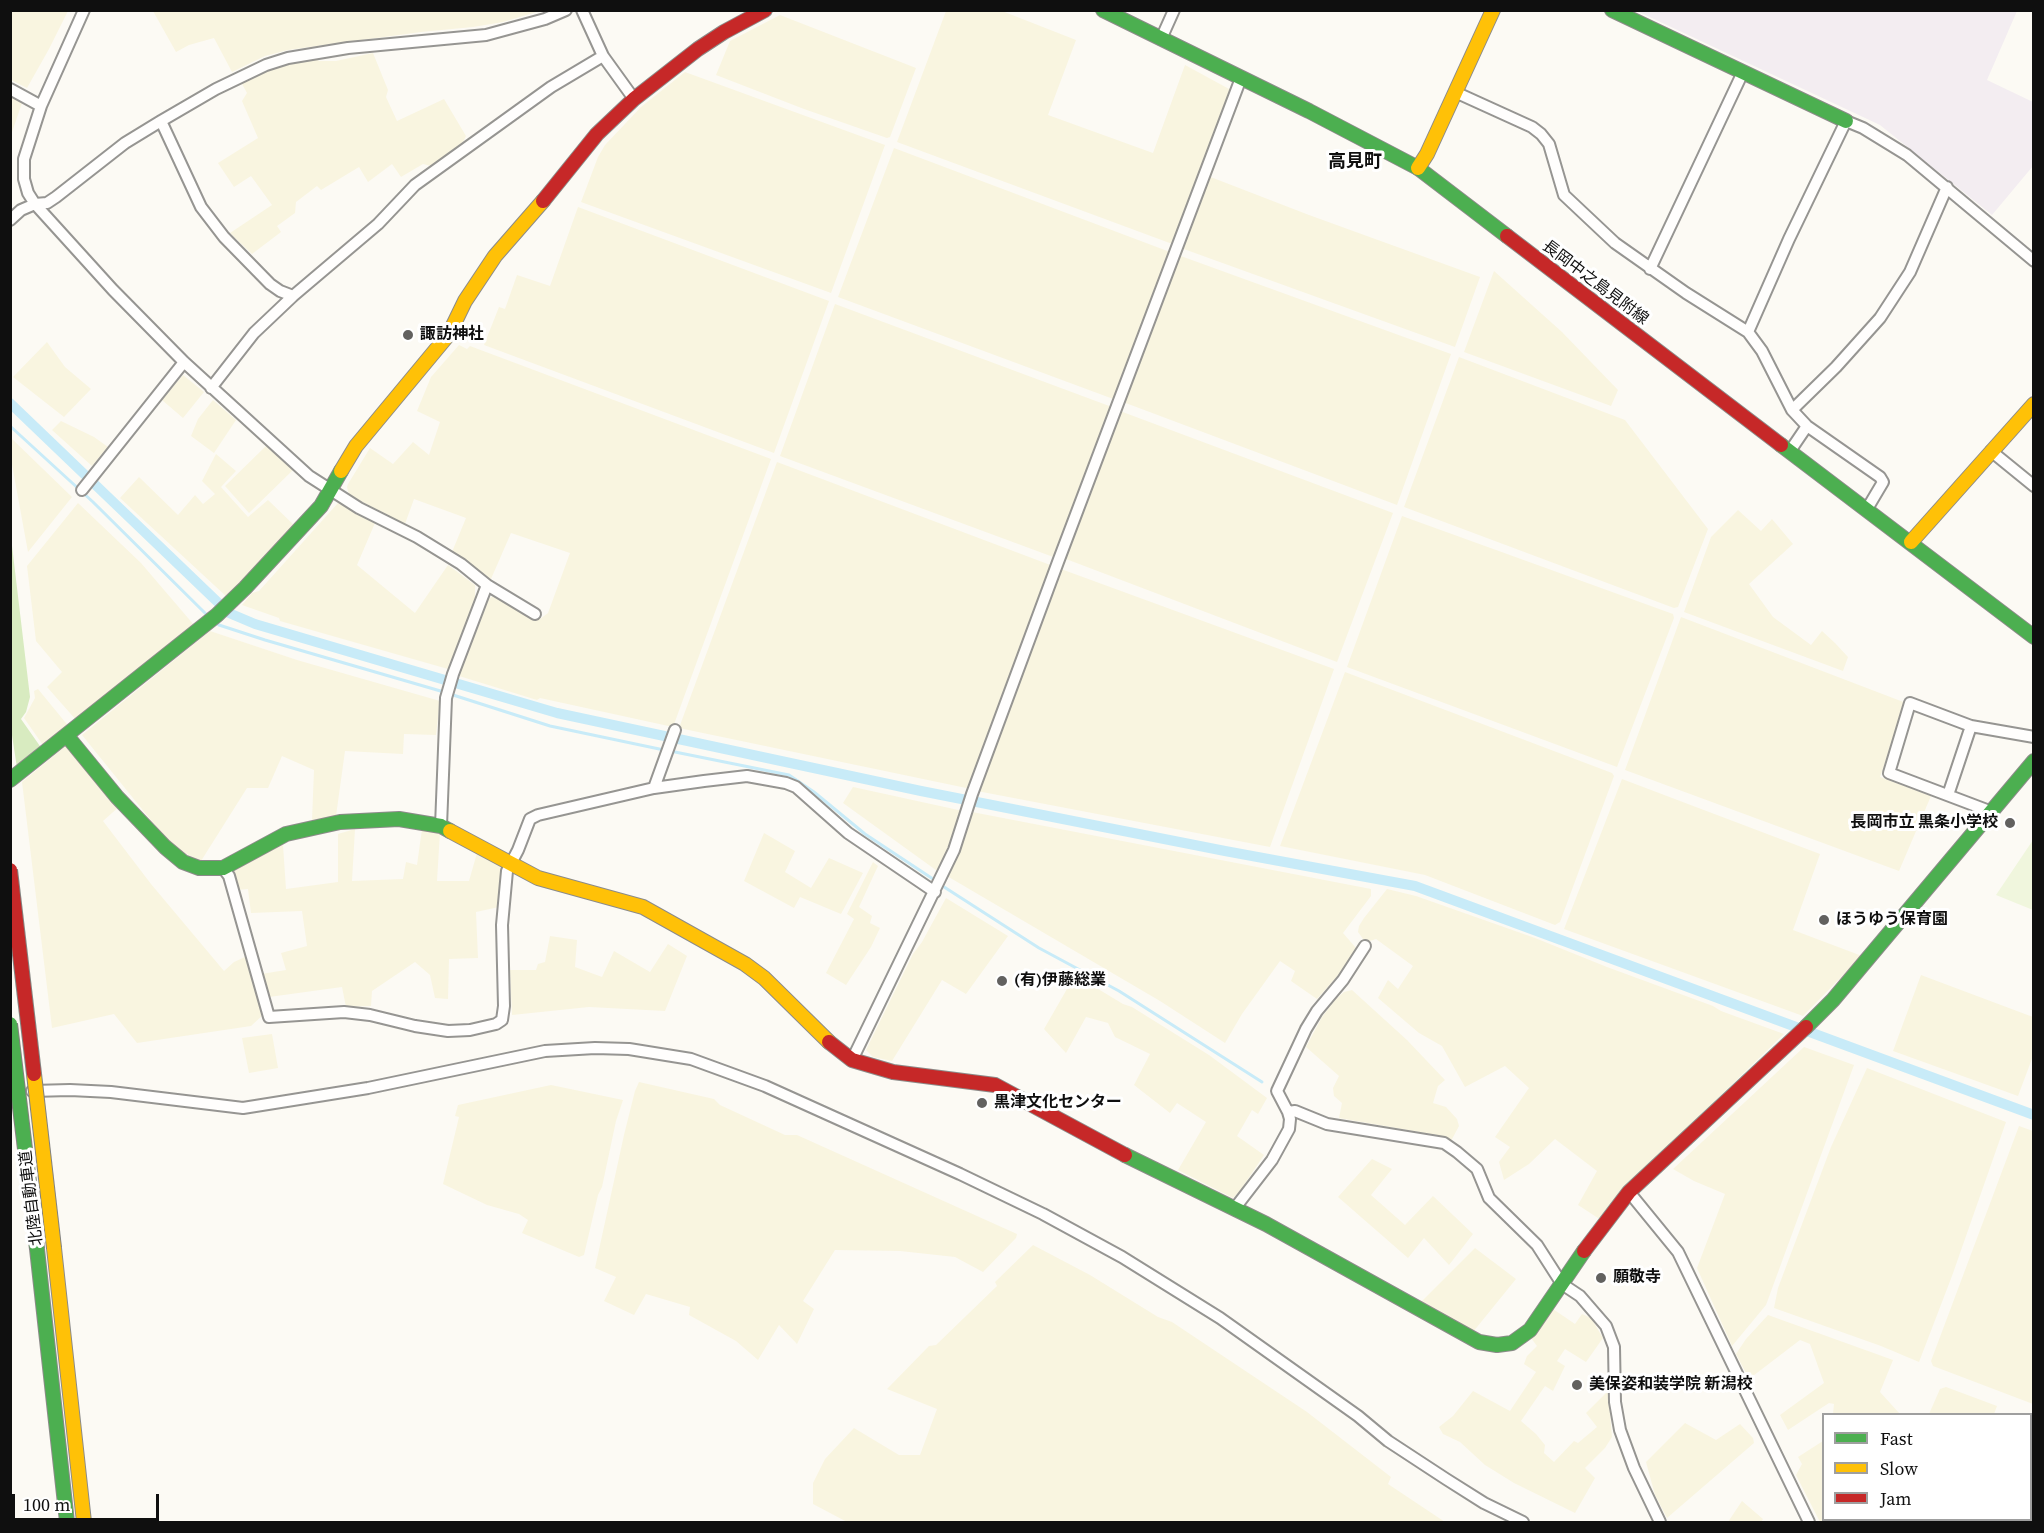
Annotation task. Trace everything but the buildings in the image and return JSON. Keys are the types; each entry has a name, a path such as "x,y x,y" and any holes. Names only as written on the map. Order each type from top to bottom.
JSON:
{"main road":[{"path":"10,780 222,610 321,506 356,446 443,343 480,276 597,134 634,99 698,49 765,10"},
{"name":"長岡中之島見附線","path":"1103,10 1418,168 2034,637"},
{"path":"1418,168 1427,154 1493,10"},
{"path":"1611,10 1846,121"},
{"path":"1911,542 2034,404"},
{"path":"67,736 117,797 165,847 183,862 199,868 223,868 286,834 340,822 399,819 441,826 547,882 642,907 745,964 764,978 837,1050 852,1060 893,1072 995,1085 1086,1135 1266,1224 1464,1335 1479,1342 1497,1345 1512,1342 1521,1337 1536,1323 1599,1229 1629,1192 1833,1000 2034,761"},
{"name":"北陸自動車道","path":"10,870 69,1373 84,1522"},
{"name":"北陸自動車道","path":"10,1024 67,1522"}],"street":[{"path":"84,10 41,106 24,159 24,179 28,193 35,204 113,290 184,362 309,476 359,508 417,537 460,564 487,585 535,614"},
{"path":"10,220 21,210 35,204 47,203 125,143 161,121 243,75 288,58 348,48 486,35 545,19 566,10"},
{"path":"582,10 603,56 634,99"},
{"path":"1161,39 1174,10"},
{"path":"211,388 254,333 293,296 378,224 415,184 551,87 603,56"},
{"path":"1650,268 1743,72"},
{"path":"852,1060 954,850 972,794 1058,562 1241,78"},
{"path":"10,89 41,106"},
{"path":"1455,92 1521,122 1541,134 1551,150 1564,195 1615,243 1748,332 1768,361 1792,410 1807,426 1880,477 1883,482 1867,509"},
{"path":"161,121 201,207 224,237 270,284 293,296"},
{"path":"1748,332 1846,121 1887,142 1947,187 2034,261"},
{"path":"1792,410 1836,367 1880,318 1910,272 1947,187"},
{"path":"82,490 184,362"},
{"path":"1790,451 1807,426"},
{"path":"1991,451 2034,486"},
{"path":"441,826 446,698 487,585"},
{"path":"1992,812 1889,773 1910,702 1971,726 2034,737"},
{"path":"1948,795 1971,726"},
{"path":"654,788 675,730"},
{"path":"223,868 229,876 269,1017 344,1012 448,1030 470,1030 496,1024 502,1020 504,1006 502,925 505,889 510,863 518,850 530,819 537,815 654,788 747,776 786,783 805,794 848,833 935,892"},
{"path":"1235,1209 1279,1149 1289,1129 1288,1112 1277,1091 1317,1011 1343,980 1365,946"},
{"path":"10,1093 93,1090 243,1108 368,1088 545,1051 595,1048 629,1049 691,1059 765,1086 940,1165 1044,1214 1122,1257 1228,1323 1358,1416 1388,1441 1484,1503 1523,1522"},
{"path":"1288,1112 1294,1110 1327,1124 1444,1143 1477,1169 1489,1198 1537,1245 1562,1284 1580,1296 1593,1309 1611,1335 1614,1347 1615,1402 1620,1430 1634,1468 1660,1522"},
{"path":"1629,1192 1678,1252 1809,1522"}],"shaded area":[{"path":"10,11 68,11 27,88 11,80"},
{"path":"153,11 540,11 503,22 473,27 288,50 265,56 232,72 214,38 189,45 176,52"},
{"path":"946,11 1002,11 1076,40 1048,115 1153,153 1185,65 1231,90 1175,245 897,142"},
{"path":"1637,11 2017,11 1987,80 2033,102 2033,166 1992,215 1880,125"},
{"path":"780,15 916,68 890,137 887,138 804,109 716,75 730,41"},
{"path":"373,53 388,90 386,97 397,121 444,99 466,136 463,142 431,166 423,164 401,177 392,164 368,182 359,167 321,190 317,186 296,202 295,213 277,226 281,232 252,254 230,233 272,205 251,176 234,187 218,163 258,138 242,101 247,93 241,82 276,67 315,58 319,61 336,61"},
{"path":"685,72 885,145 831,293 581,202 605,145 641,107"},
{"path":"11,96 22,103 11,135"},
{"path":"894,148 1170,252 1116,400 838,297"},
{"path":"1208,176 1480,277 1455,347 1181,248"},
{"path":"578,207 829,301 774,453 484,345 499,307 505,309 517,275 550,286"},
{"path":"1178,255 1451,354 1397,505 1123,402"},
{"path":"1494,271 1562,332 1618,390 1611,406 1464,352"},
{"path":"835,304 1112,407 1056,558 780,456"},
{"path":"47,342 65,367 91,389 64,417 13,377"},
{"path":"459,345 467,349 470,346 771,459 673,727 540,698 537,700 459,676 489,599 496,593 536,620 540,619 548,613 570,553 511,533 491,579 452,552 466,518 414,499 405,524 349,495 348,484 370,448 393,464 413,442 429,455 440,422 417,411 431,377"},
{"path":"1459,357 1625,420 1708,529 1678,607 1674,608 1404,507"},
{"path":"183,375 204,392 183,418 162,400"},
{"path":"213,400 236,420 214,453 191,436 198,419"},
{"path":"1120,411 1393,513 1337,662 1066,559"},
{"path":"61,421 94,437 108,447 92,466 52,430"},
{"path":"10,437 72,497 28,552 11,459"},
{"path":"266,446 293,470 249,513 225,486"},
{"path":"216,454 236,471 221,487 248,517 268,500 296,527 228,598 120,498 139,477 178,515 195,495 203,504 215,494 202,481"},
{"path":"777,462 1053,566 971,789 679,728"},
{"path":"78,503 141,563 194,625 77,721 47,687 62,672 36,641 27,566"},
{"path":"338,503 375,523 357,565 415,613 448,565 475,585 475,599 448,669 280,621 279,618 242,605 252,593 259,591"},
{"path":"1738,510 1761,531 1772,519 1793,544 1749,584 1773,617 1811,645 1822,631 1835,643 1848,657 1843,671 1684,612 1711,537"},
{"path":"1402,516 1673,614 1674,618 1617,767 1347,667"},
{"path":"1061,569 1334,669 1270,847 977,791"},
{"path":"1681,617 1906,703 1880,777 1931,796 1899,871 1625,770"},
{"path":"210,631 297,660 440,701 436,735 404,734 403,754 345,751 336,816 312,820 314,770 282,756 268,788 247,788 201,861 178,850 82,735"},
{"path":"1345,672 1612,773 1614,776 1560,922 1555,925 1425,875 1280,846"},
{"path":"38,689 70,728 45,748 24,718 35,698 34,691"},
{"path":"67,745 121,805 103,821 151,884 224,971 234,962 245,957 263,1015 251,1026 137,1043 114,1014 52,1028 22,782"},
{"path":"1622,779 1820,854 1793,930 1862,956 1803,1016 1564,929"},
{"path":"853,787 963,811 949,855 940,873 843,803"},
{"path":"972,812 1371,889 1371,896 1343,933 1356,948 1342,971 1317,999 1291,981 1295,971 1280,961 1242,1014 1225,1043 1160,1001 947,876"},
{"path":"355,829 352,881 403,879 406,862 417,865 422,829 440,832 437,881 469,881 477,853 496,861 503,868 499,907 476,912 478,958 449,959 448,999 435,998 430,975 415,962 372,991 371,1006 346,1007 342,987 269,997 261,974 286,970 281,953 307,946 302,911 251,913 248,889 237,890 233,868 283,845 286,889 338,882 338,834"},
{"path":"764,833 795,851 785,872 811,888 829,858 863,873 841,914 800,897 794,908 744,881"},
{"path":"873,862 878,866 859,907 872,916 870,923 880,928 871,947 846,985 826,973 854,919 847,914"},
{"path":"1387,889 1416,896 1535,938 1784,1034 1657,1157 1601,1220 1578,1205 1597,1171 1555,1139 1529,1164 1504,1180 1499,1162 1510,1147 1495,1137 1529,1088 1505,1066 1465,1087 1442,1046 1419,1033 1378,998 1388,980 1398,989 1413,966 1376,939 1370,941 1363,939 1358,932 1364,918"},
{"path":"946,898 1008,936 966,994 942,980 892,1061 873,1057 866,1050 913,954"},
{"path":"550,936 577,940 575,967 602,977 614,951 650,972 668,944 687,956 665,1011 589,1007 512,1015 510,970 536,970 538,964 545,962"},
{"path":"1075,975 1209,1055 1267,1098 1258,1114 1252,1110 1237,1136 1264,1155 1233,1198 1178,1170 1206,1122 1177,1103 1170,1113 1134,1085 1150,1054 1115,1037 1108,1023 1086,1017 1066,1053 1044,1029"},
{"path":"1921,975 2033,1017 2033,1056 2018,1096 1893,1051"},
{"path":"1352,990 1407,1040 1445,1080 1438,1086 1433,1103 1446,1107 1457,1119 1459,1126 1451,1141 1436,1135 1339,1118 1342,1103 1334,1096 1333,1088 1339,1076 1306,1047 1322,1017 1335,1000 1344,992"},
{"path":"272,1034 278,1068 249,1073 242,1038"},
{"path":"1804,1047 1854,1065 1766,1305 1732,1346 1697,1268 1725,1194 1673,1169"},
{"path":"1867,1068 2006,1122 1919,1362 1774,1308 1778,1288 1831,1147"},
{"path":"639,1082 714,1099 720,1105 785,1135 797,1135 1017,1234 1016,1238 983,1272 955,1257 900,1251 835,1250 803,1301 814,1309 797,1344 779,1325 758,1360 736,1341 689,1315 690,1307 646,1294 634,1315 604,1301 616,1277 595,1268 624,1135"},
{"path":"551,1085 623,1100 584,1255 579,1257 522,1233 528,1220 519,1214 487,1205 443,1184 459,1117 455,1116 458,1105"},
{"path":"2019,1126 2033,1131 2033,1404 1933,1366 1931,1361"},
{"path":"1372,1159 1392,1169 1371,1195 1405,1225 1433,1196 1473,1234 1449,1265 1424,1238 1408,1258 1338,1197"},
{"path":"1033,1245 1090,1275 1158,1317 1172,1322 1307,1412 1391,1477 1388,1484 1445,1522 847,1522 813,1504 813,1483 825,1459 854,1428 899,1455 920,1455 937,1409 887,1389 929,1346 936,1345 997,1286 995,1282"},
{"path":"1475,1248 1516,1279 1473,1332 1421,1302"},
{"path":"1553,1309 1575,1324 1582,1314 1591,1318 1603,1338 1586,1362 1565,1349 1557,1361 1565,1366 1553,1391 1545,1386 1521,1421 1545,1445 1544,1453 1554,1462 1574,1441 1578,1443 1597,1427 1586,1413 1608,1391 1612,1437 1605,1448 1585,1468 1595,1478 1575,1513 1514,1483 1485,1465 1460,1442 1443,1434 1439,1427 1453,1416 1473,1391 1510,1411 1536,1372 1524,1364 1527,1356 1537,1346 1531,1338"},
{"path":"1768,1315 1893,1360 1880,1392 1899,1413 1833,1413 1834,1404 1829,1403 1788,1430 1780,1415 1824,1383 1810,1344 1800,1340 1749,1379 1736,1354"},
{"path":"1946,1387 1997,1406 1994,1413 1929,1413 1940,1389"},
{"path":"1685,1423 1716,1440 1740,1424 1753,1438 1754,1443 1667,1518 1655,1495 1646,1462"},
{"path":"1822,1442 1823,1521 1820,1522 1796,1475 1802,1464 1798,1457"},
{"path":"1742,1501 1763,1519 1761,1522 1728,1522"}],"green space":[{"path":"10,529 30,697 26,712 21,719 42,749 17,768 10,722"},
{"path":"2033,840 2033,910 1996,895"}],"waterway":[{"path":"10,403 229,613 255,624 557,713 921,791 1415,886 2034,1115"},
{"path":"10,426 93,502 208,616"},
{"path":"215,622 265,640 444,692"},
{"path":"450,694 550,726 664,750"},
{"path":"670,751 789,775 814,792 865,834 936,881"},
{"path":"941,885 1039,948 1119,991 1262,1082"}],"traffic: fast":[{"path":"1103,10 1309,111 1418,168 1507,236"},
{"path":"1612,10 1846,121"},
{"path":"1781,445 2034,637"},
{"path":"10,780 217,615 321,506 341,471"},
{"path":"67,736 117,797 165,847 183,862 199,868 223,868 286,834 340,822 399,819 441,826 450,831"},
{"path":"1806,1027 1833,1000 2034,761"},
{"path":"10,1024 37,1249"},
{"path":"1125,1155 1266,1224 1479,1342 1497,1345 1512,1343 1530,1330 1584,1251"},
{"path":"37,1249 67,1522"}],"traffic: slow":[{"path":"1418,168 1427,154 1493,10"},
{"path":"341,471 356,446 449,334 465,301 495,256 543,201"},
{"path":"1911,542 2034,404"},
{"path":"450,831 538,878 643,907 745,964 764,978 829,1042"},
{"path":"34,1074 54,1248"},
{"path":"54,1248 84,1522"}],"traffic: jam":[{"path":"543,201 597,134 634,99 698,49 765,10"},
{"path":"1507,236 1781,445"},
{"path":"10,870 34,1074"},
{"path":"1584,1251 1629,1192 1806,1027"},
{"path":"829,1042 852,1060 893,1072 995,1085 1125,1155"}],"place":[{"name":"諏訪神社","path":"408,335"},
{"name":"長岡市立 黒条小学校","path":"2010,823"},
{"name":"ほうゆう保育園","path":"1824,920"},
{"name":"(有)伊藤総業","path":"1002,981"},
{"name":"黒津文化センター","path":"982,1103"},
{"name":"願敬寺","path":"1601,1278"},
{"name":"美保姿和装学院 新潟校","path":"1577,1385"}],"district":[{"name":"高見町","path":"1355,162"}]}
